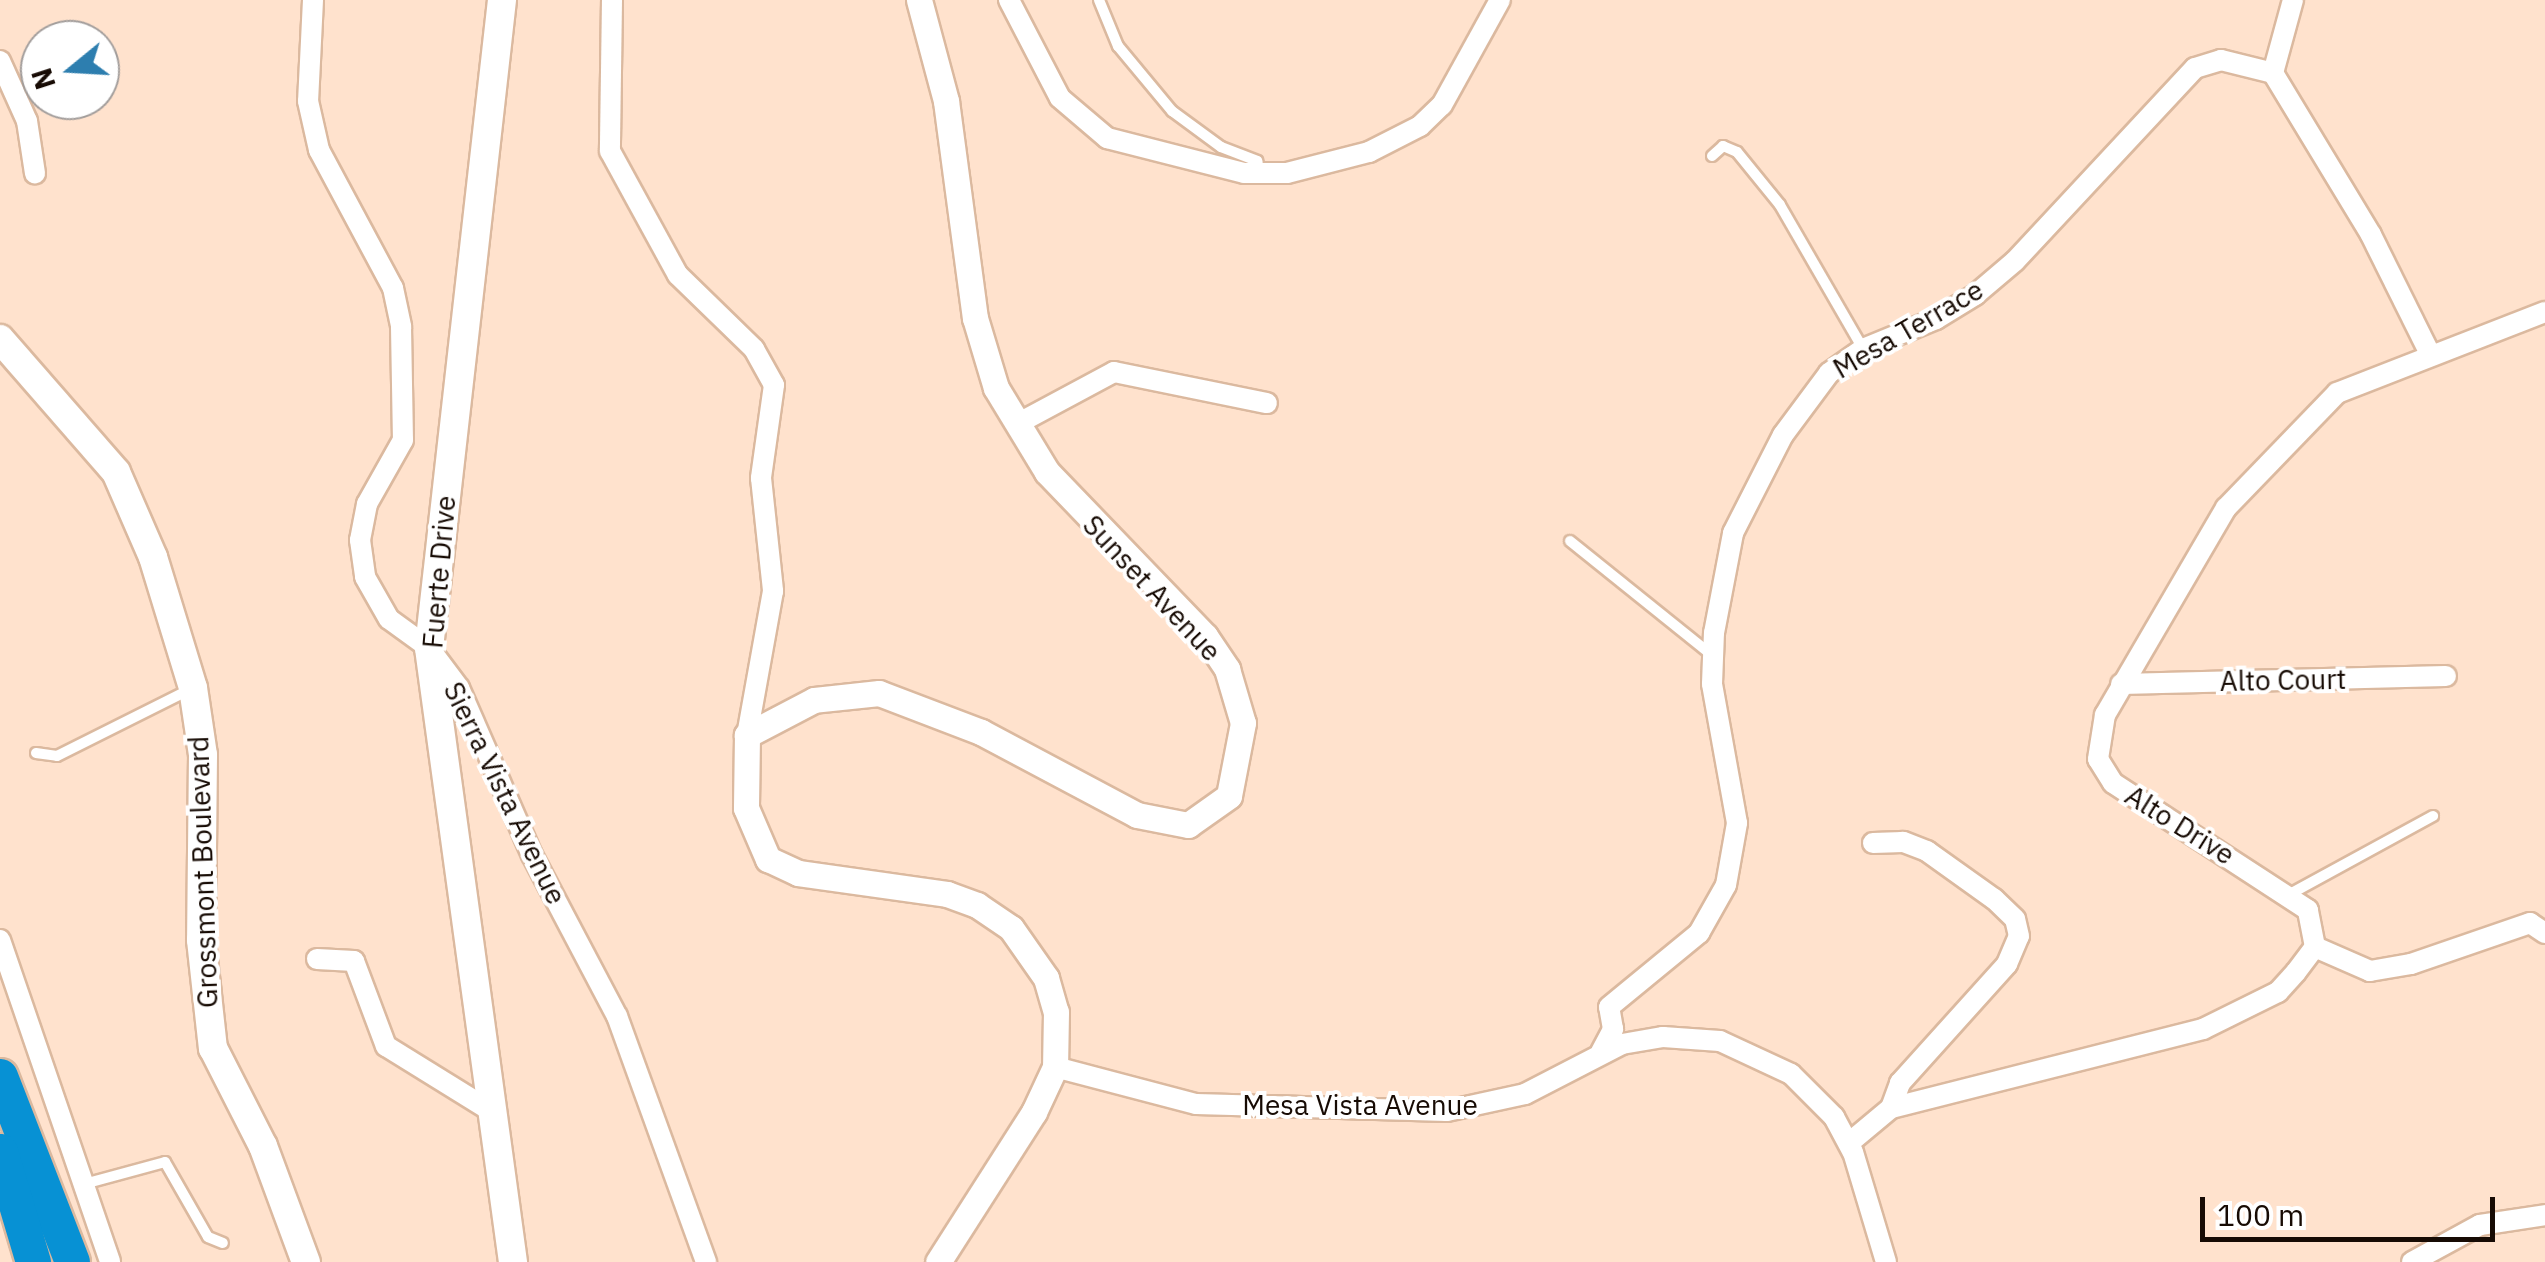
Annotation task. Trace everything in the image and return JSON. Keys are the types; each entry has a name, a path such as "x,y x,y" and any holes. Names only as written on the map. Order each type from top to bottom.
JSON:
{"highway":[{"path":"0,1076 72,1262"},
{"path":"0,1152 32,1262"}],"main road":[{"name":"Fuerte Drive","path":"502,0 429,648 514,1262"},
{"name":"Grossmont Boulevard","path":"0,338 116,472 153,557 193,688 203,754 201,940 212,1048 264,1146 306,1262"}],"street":[{"name":"Sierra Vista Avenue","path":"313,0 308,101 319,150 393,288 401,327 402,440 367,504 361,559 379,606 429,648 460,688 540,871 617,1016 706,1262"},
{"path":"612,0 610,152 678,275 754,349 774,384 761,478 774,591 747,735 746,808 768,859 798,873 947,894 995,915 1025,942 1046,978 1056,1012 1055,1067 1034,1112 938,1262"},
{"name":"Sunset Avenue","path":"747,735 814,700 880,693 981,732 1048,772 1151,819 1188,825 1228,796 1243,723 1227,669 1205,636 1095,528 1017,424 988,370 975,318 946,100 920,0"},
{"path":"1009,0 1060,98 1082,122 1107,138 1162,157 1260,173 1322,168 1420,126 1442,105 1500,0"},
{"path":"2293,0 2272,72 2372,235 2430,354"},
{"path":"0,61 26,122 35,173"},
{"name":"Mesa Terrace","path":"1601,1052 1612,1029 1609,1007 1699,934 1732,867 1736,812 1712,684 1713,655 1734,533 1811,393 1863,349 1936,320 2016,261 2195,68 2234,61 2272,72"},
{"name":"Alto Drive","path":"2315,947 2308,910 2290,894 2113,783 2098,759 2098,741 2121,684 2254,474 2338,393 2430,354 2474,344 2545,312"},
{"path":"1017,424 1114,372 1267,404"},
{"name":"Alto Court","path":"2121,684 2446,676"},
{"path":"1873,843 1904,842 1927,851 1994,899 2015,919 2018,936 2007,964 1900,1083 1891,1108"},
{"path":"1848,1143 1891,1108 2203,1029 2278,992 2315,947 2370,971 2412,964 2530,923 2545,934"},
{"path":"0,940 110,1262"},
{"path":"317,959 354,961 386,1046 491,1111"},
{"name":"Mesa Vista Avenue","path":"1055,1067 1196,1104 1447,1111 1525,1094 1601,1052 1664,1036 1738,1046 1807,1087 1848,1143 1886,1262"},
{"path":"2412,1262 2480,1225 2545,1215"}],"lane":[{"path":"1099,0 1118,46 1172,111 1221,147 1257,161 1260,173"},
{"path":"1712,156 1723,146 1737,152 1780,206 1863,349"},
{"path":"1570,541 1713,655"},
{"path":"36,753 57,756 193,688"},
{"path":"2290,894 2432,816"},
{"path":"83,1184 165,1162 208,1237 223,1243"}]}
